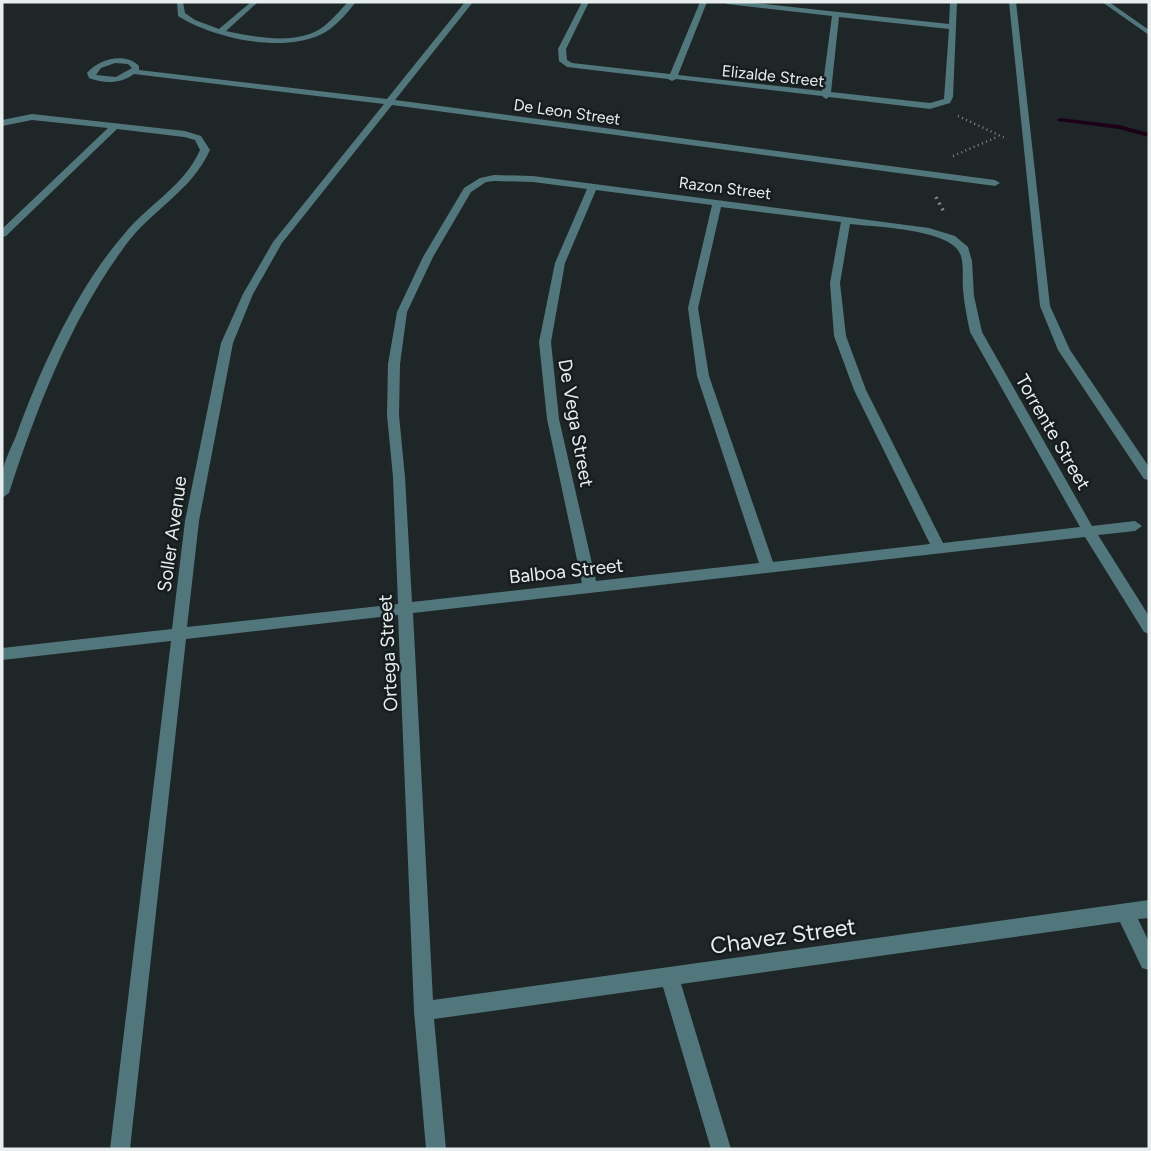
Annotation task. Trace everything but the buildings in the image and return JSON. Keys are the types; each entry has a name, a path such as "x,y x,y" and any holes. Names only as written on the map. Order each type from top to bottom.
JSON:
{"street":[{"path":"180,2 181,15 187,20 219,33 282,39 313,36 326,28 352,2"},
{"path":"219,33 255,2"},
{"name":"Soller Avenue","path":"120,1149 192,521 227,343 248,294 278,242 469,2"},
{"name":"Elizalde Street","path":"586,2 562,48 564,61 583,69 917,105 940,104"},
{"path":"672,79 705,2"},
{"path":"727,2 771,4 953,27"},
{"path":"940,104 949,97 954,2"},
{"path":"1012,2 1045,306 1064,350 1149,476"},
{"path":"1105,2 1149,33"},
{"path":"826,96 836,14"},
{"path":"115,61 135,65 134,72 121,78 104,80 91,73 98,65 115,61"},
{"name":"De Leon Street","path":"134,72 390,102 995,183"},
{"path":"2,123 18,119 49,118 185,134 198,138 204,144 203,158 195,170 122,242 63,336 17,446 2,493"},
{"path":"2,234 115,126"},
{"name":"Razon Street","path":"483,180 514,178 593,187 929,231 947,236 960,244"},
{"name":"Ortega Street","path":"436,1149 424,1011 406,608 393,415 394,364 402,312 428,257 467,190 483,180"},
{"name":"De Vega Street","path":"590,588 553,419 545,342 560,263 593,187"},
{"path":"717,203 693,308 703,376 768,568"},
{"path":"846,220 835,283 840,336 860,390 939,548"},
{"name":"Torrente Street","path":"960,244 970,260 970,303 976,332 1089,532 1149,628"},
{"name":"Balboa Street","path":"2,654 1135,526"},
{"name":"Chavez Street","path":"424,1011 1149,909"},
{"path":"1125,912 1149,961"},
{"path":"669,977 721,1149"}],"path":[{"path":"940,104 997,137"}],"waterway":[{"path":"1060,120 1119,127 1149,135"}]}
